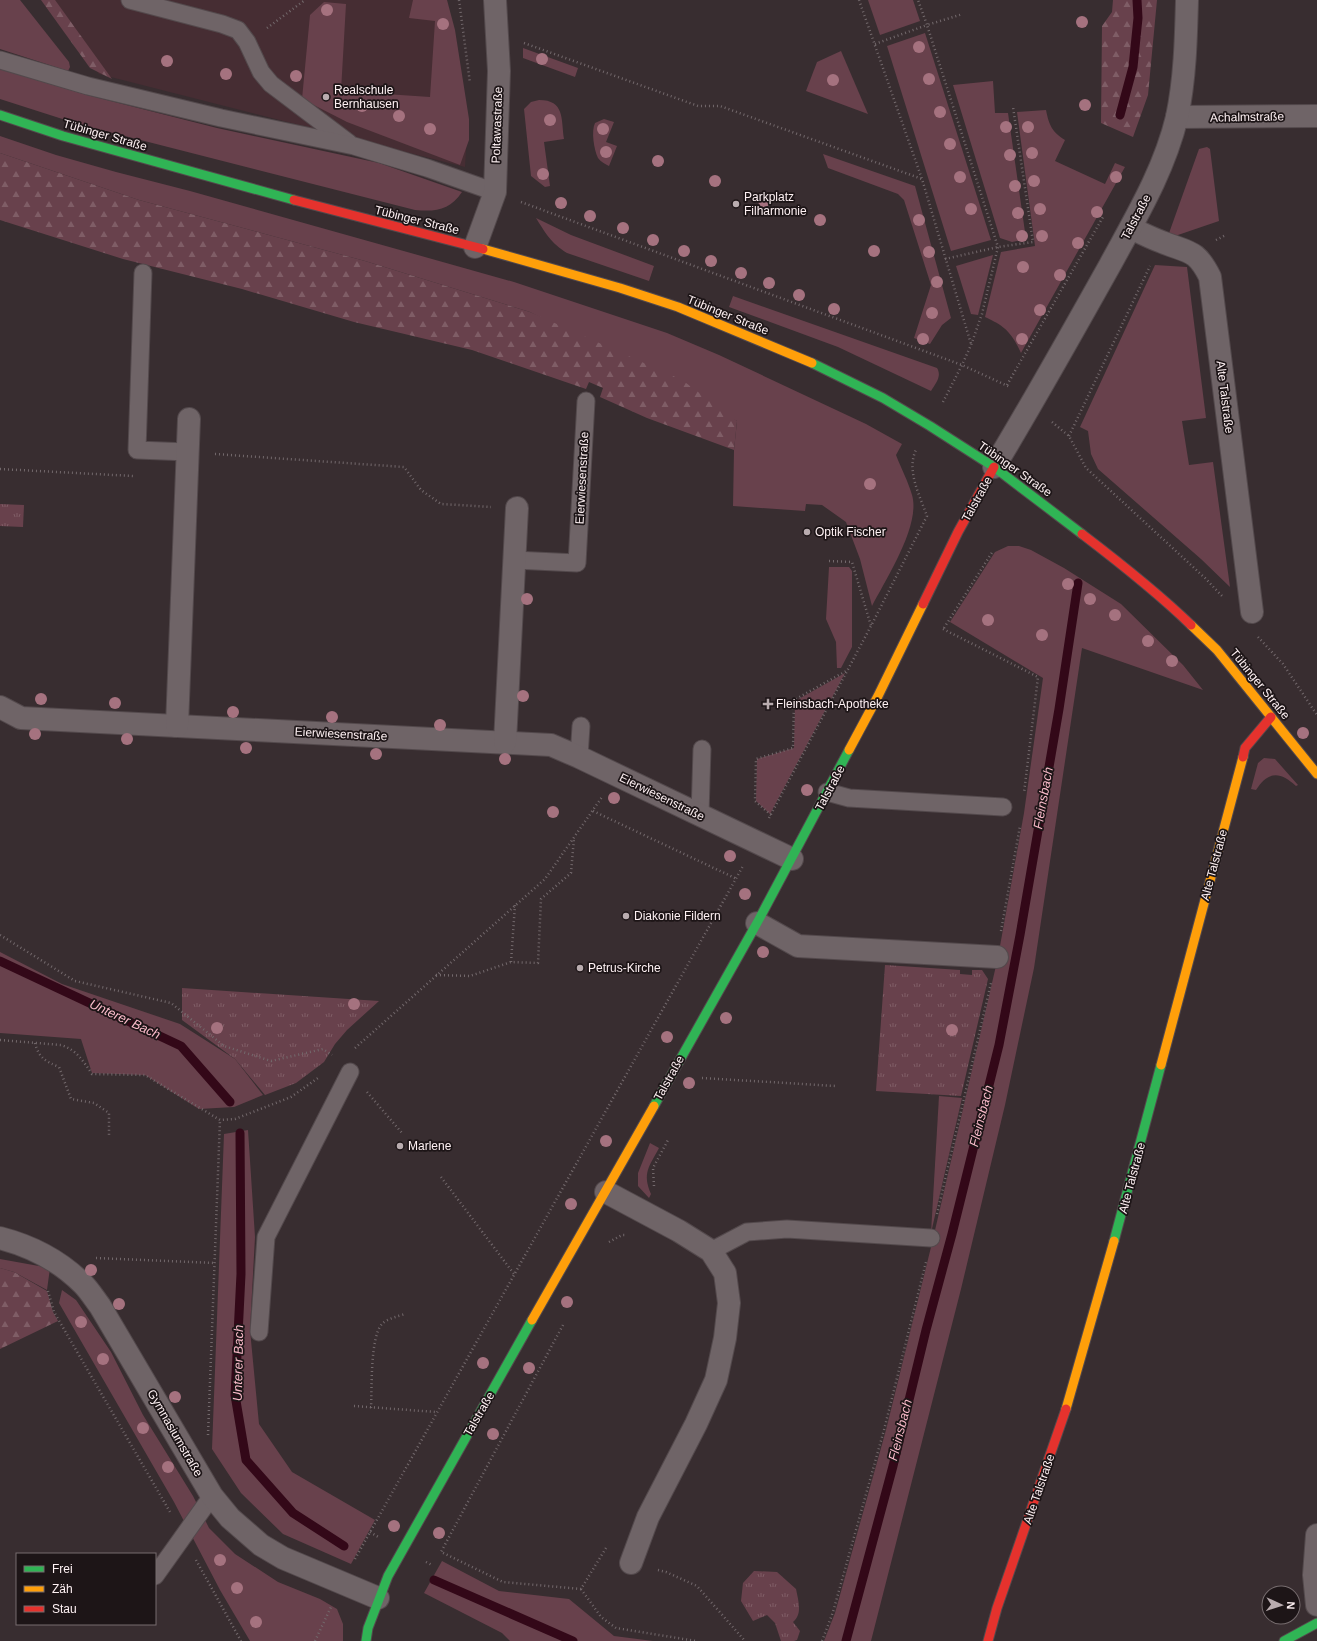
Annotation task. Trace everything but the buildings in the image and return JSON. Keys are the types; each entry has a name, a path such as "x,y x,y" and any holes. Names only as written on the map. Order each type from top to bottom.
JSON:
{"main road":[{"name":"Tübinger Straße","path":"0,115 63,136 122,153 333,211 475,247 678,307 784,350 830,371 883,398 994,467 1130,570 1169,603 1217,650 1317,774"},
{"name":"Talstraße","path":"366,1641 368,1628 378,1598 388,1576 757,924 878,696 958,532 994,467"},
{"name":"Alte Talstraße","path":"988,1641 997,1608 1061,1426 1100,1295 1244,748 1271,718"},
{"path":"1284,1641 1317,1623"}],"street":[{"name":"Poltawastraße","path":"475,247 495,192 499,71 495,0"},
{"name":"Talstraße","path":"994,467 1032,404 1131,228 1161,167 1177,117 1183,77 1187,0"},
{"name":"Achalmstraße","path":"1177,117 1317,116"},
{"name":"Alte Talstraße","path":"1131,228 1162,242 1190,252 1202,262 1210,277 1253,622"},
{"path":"177,726 189,419"},
{"path":"505,742 517,508"},
{"name":"Eierwiesenstraße","path":"0,707 21,718 551,745 579,756 756,843 792,859"},
{"path":"757,924 798,946 997,957"},
{"path":"606,1192 680,1231 711,1251 725,1273 729,1303 725,1338 716,1380 696,1424 648,1517 631,1563"},
{"name":"Gymnasiumstraße","path":"0,1238 32,1248 68,1270 84,1285 100,1306 212,1496 230,1518 261,1545 283,1558 378,1598"},
{"path":"1317,1534 1314,1575 1317,1605"}],"lane":[{"path":"130,0 222,24 238,30 247,42 261,72 271,84 354,146"},
{"path":"0,60 96,88 221,118 354,146 427,168 495,192"},
{"path":"144,273 137,450 188,452"},
{"name":"Eierwiesenstraße","path":"514,560 577,563 586,401"},
{"path":"579,756 581,726"},
{"path":"700,815 702,749"},
{"path":"827,792 849,798 1003,807"},
{"path":"259,1332 266,1237 346,1067"},
{"path":"711,1251 747,1232 787,1229 931,1238"},
{"path":"156,1575 212,1496"}],"path":[{"path":"247,42 305,0"},
{"path":"458,0 470,87"},
{"path":"859,0 922,179 971,345"},
{"path":"315,1641 342,1583 436,1412 737,878 849,669 927,516 912,471 914,454 962,365 971,345 982,314 998,247 918,0"},
{"path":"875,44 927,25 963,14"},
{"path":"517,41 698,106 720,106 922,179"},
{"path":"945,260 998,247 1032,242 1013,107"},
{"path":"495,192 962,365 1007,385 1032,404 1069,436 1086,468 1205,578 1225,600"},
{"path":"1007,385 1105,213"},
{"path":"1069,436 1162,242"},
{"path":"188,452 404,467 421,490 441,504 517,508"},
{"path":"0,469 140,476"},
{"path":"829,561 852,562 871,626"},
{"path":"1253,622 1317,715"},
{"path":"943,629 1038,676 1024,798"},
{"path":"771,815 755,801 756,759 793,748 794,700 849,669"},
{"path":"0,1040 61,1045 70,1048 76,1052 92,1074 145,1075 220,1120 235,1119 291,1097 346,1067 436,974 545,879 617,775"},
{"path":"593,810 737,878"},
{"path":"822,1641 833,1612 884,1430 931,1238 997,957 1021,820"},
{"path":"436,974 470,976 511,962 538,963 541,899 571,872 574,838"},
{"path":"511,962 514,905"},
{"path":"0,935 75,981 171,1003 224,1046 271,1061 323,1049 346,1067 402,1133"},
{"path":"35,1043 38,1053 46,1061 59,1067 71,1099 94,1103 109,1113 109,1137"},
{"path":"698,1085 706,1071"},
{"path":"702,1078 836,1086"},
{"path":"208,1436 220,1120"},
{"path":"608,1242 622,1235 636,1234 656,1194 653,1181 653,1168 672,1133"},
{"path":"441,1177 514,1274"},
{"path":"96,1258 215,1263"},
{"path":"53,1261 49,1275 48,1291 54,1312 184,1536 208,1584 241,1641"},
{"path":"371,1408 374,1346 376,1335 382,1323 405,1314"},
{"path":"566,1320 441,1552 502,1582 581,1589 601,1617 616,1628 696,1641"},
{"path":"354,1406 436,1412"},
{"path":"581,1589 609,1543 631,1563 666,1572 696,1586 745,1641"}],"shaded area":[{"name":"Realschule Bernhausen","path":"44,0 447,0 468,119 465,167 99,74"}],"green space":[{"path":"0,0 20,0 69,62 70,67 68,71 0,49"},
{"path":"41,0 55,0 112,79 90,68"},
{"path":"413,0 447,0 455,30 469,119 469,140 460,165 347,122 302,99 310,15 324,2 346,4 341,91 430,97 435,21 409,18"},
{"path":"868,0 913,0 920,21 880,35"},
{"path":"1113,0 1157,0 1148,95 1133,137 1101,123 1102,26 1112,12"},
{"path":"925,33 991,240 951,251 887,46"},
{"path":"523,48 578,68 575,77 523,58"},
{"path":"841,51 868,114 806,91 817,62"},
{"path":"0,69 87,95 217,128 379,163 462,192 453,203 442,208 430,211 415,210 78,124 0,99"},
{"path":"993,81 995,113 1008,113 1026,239 1012,242 1000,238 953,85"},
{"path":"539,100 553,103 558,107 562,118 564,139 544,142 550,186 545,187 531,176 524,109 531,102"},
{"path":"1046,110 1048,120 1052,128 1065,140 1055,161 1105,184 1115,163 1125,167 1021,353 1011,335 1003,327 985,317 1001,252 1035,246 1017,112"},
{"path":"604,119 614,122 606,142 617,146 609,166 598,158 595,150 593,131 594,126 595,123"},
{"path":"0,136 56,155 514,282 667,333 719,355 866,424 902,444 896,455 912,495 913,507 912,521 901,552 872,606 860,559 846,522 822,505 806,504 805,511 733,506 734,450 737,421 530,312 365,261 139,200 0,153"},
{"path":"1207,147 1210,149 1219,221 1175,236 1168,236 1199,149"},
{"path":"0,153 139,200 365,261 530,312 682,380 737,421 734,450 647,418 600,397 603,388 589,382 586,389 472,350 354,322 242,289 123,259 0,220"},
{"path":"823,154 915,186 951,318 942,325 930,344 914,338 931,285 904,200 898,194 828,168"},
{"path":"536,218 571,235 654,266 649,281 567,253 549,238"},
{"path":"993,255 978,315 971,314 956,266"},
{"path":"1155,265 1187,267 1206,418 1182,421 1189,465 1213,462 1230,587 1201,559 1098,469 1091,454 1088,431 1080,427"},
{"path":"733,296 937,368 939,374 938,380 931,391 838,347 729,307"},
{"path":"0,504 24,505 23,527 0,526"},
{"path":"1008,546 1019,546 1031,550 1064,568 1121,604 1183,665 1203,690 1082,648 1034,968 1005,1105 961,1289 871,1641 824,1641 835,1613 886,1430 933,1239 998,957 1024,813 1043,678 950,622 995,552"},
{"path":"829,567 849,567 852,571 852,647 841,668 837,668 836,642 826,619"},
{"path":"845,673 770,814 756,801 757,759 794,748 795,701"},
{"path":"1264,758 1275,759 1298,785 1296,786 1285,778 1274,775 1265,779 1256,790 1251,789 1258,763"},
{"path":"0,952 62,984 180,1024 235,1059 263,1095 234,1107 199,1109 145,1075 92,1073 81,1039 0,1033"},
{"path":"885,965 960,970 960,974 972,975 972,970 982,970 988,979 961,1096 876,1091"},
{"path":"182,988 379,1001 347,1030 335,1044 324,1062 296,1083 265,1095 235,1059 182,1020"},
{"path":"939,1096 962,1098 931,1233"},
{"path":"248,1130 255,1237 250,1330 259,1424 292,1472 375,1520 351,1564 283,1534 241,1493 212,1449 224,1134"},
{"path":"650,1143 659,1148 650,1165 647,1175 648,1187 651,1194 649,1198 638,1186 638,1173"},
{"path":"0,1259 50,1268 47,1290 14,1272 0,1268"},
{"path":"0,1268 14,1272 47,1291 53,1312 58,1321 0,1349"},
{"path":"62,1290 76,1300 111,1352 143,1415 193,1496 209,1528 235,1554 278,1582 320,1599 337,1609 343,1624 343,1641 250,1641 220,1590 174,1502 59,1303"},
{"path":"442,1561 499,1591 569,1599 614,1636 653,1641 510,1641 502,1633 424,1593"},
{"path":"754,1571 777,1572 796,1589 799,1602 799,1611 793,1622 800,1631 797,1640 781,1641 775,1623 767,1615 753,1621 741,1601 743,1583"}],"waterway":[{"name":"Fleinsbach","path":"1120,115 1133,67 1138,18 1137,0"},
{"name":"Fleinsbach","path":"846,1641 893,1466 926,1330 952,1234 999,1045 1020,935 1059,709 1078,583"},
{"name":"Unterer Bach","path":"0,961 181,1046 230,1102"},
{"name":"Unterer Bach","path":"240,1133 241,1274 235,1395 246,1460 293,1513 344,1546"},
{"path":"434,1580 573,1641"}],"traffic: fast":[{"path":"0,115 63,136 294,200"},
{"path":"812,363 883,398 930,426 994,467 1082,534"},
{"path":"654,1106 757,923 849,750"},
{"path":"1114,1241 1161,1065"},
{"path":"366,1641 368,1628 388,1576 532,1320"},
{"path":"1284,1641 1317,1623"}],"traffic: slow":[{"path":"483,249 620,288 678,307 812,363"},
{"path":"849,750 878,696 923,604"},
{"path":"1191,625 1217,650 1317,774"},
{"path":"1161,1065 1243,757"},
{"path":"532,1320 654,1106"},
{"path":"1066,1409 1114,1241"}],"traffic: jam":[{"path":"294,200 483,249"},
{"path":"923,604 958,532 994,467"},
{"path":"1082,534 1138,578 1191,625"},
{"path":"1243,757 1245,748 1271,717"},
{"path":"988,1641 997,1608 1066,1409"}],"place":[{"name":"Realschule Bernhausen","path":"326,97"},
{"name":"Parkplatz Filharmonie","path":"736,204"},
{"name":"Optik Fischer","path":"807,532"},
{"name":"Fleinsbach-Apotheke","path":"768,704"},
{"name":"Diakonie Fildern","path":"626,916"},
{"name":"Petrus-Kirche","path":"580,968"},
{"name":"Marlene","path":"400,1146"}]}
